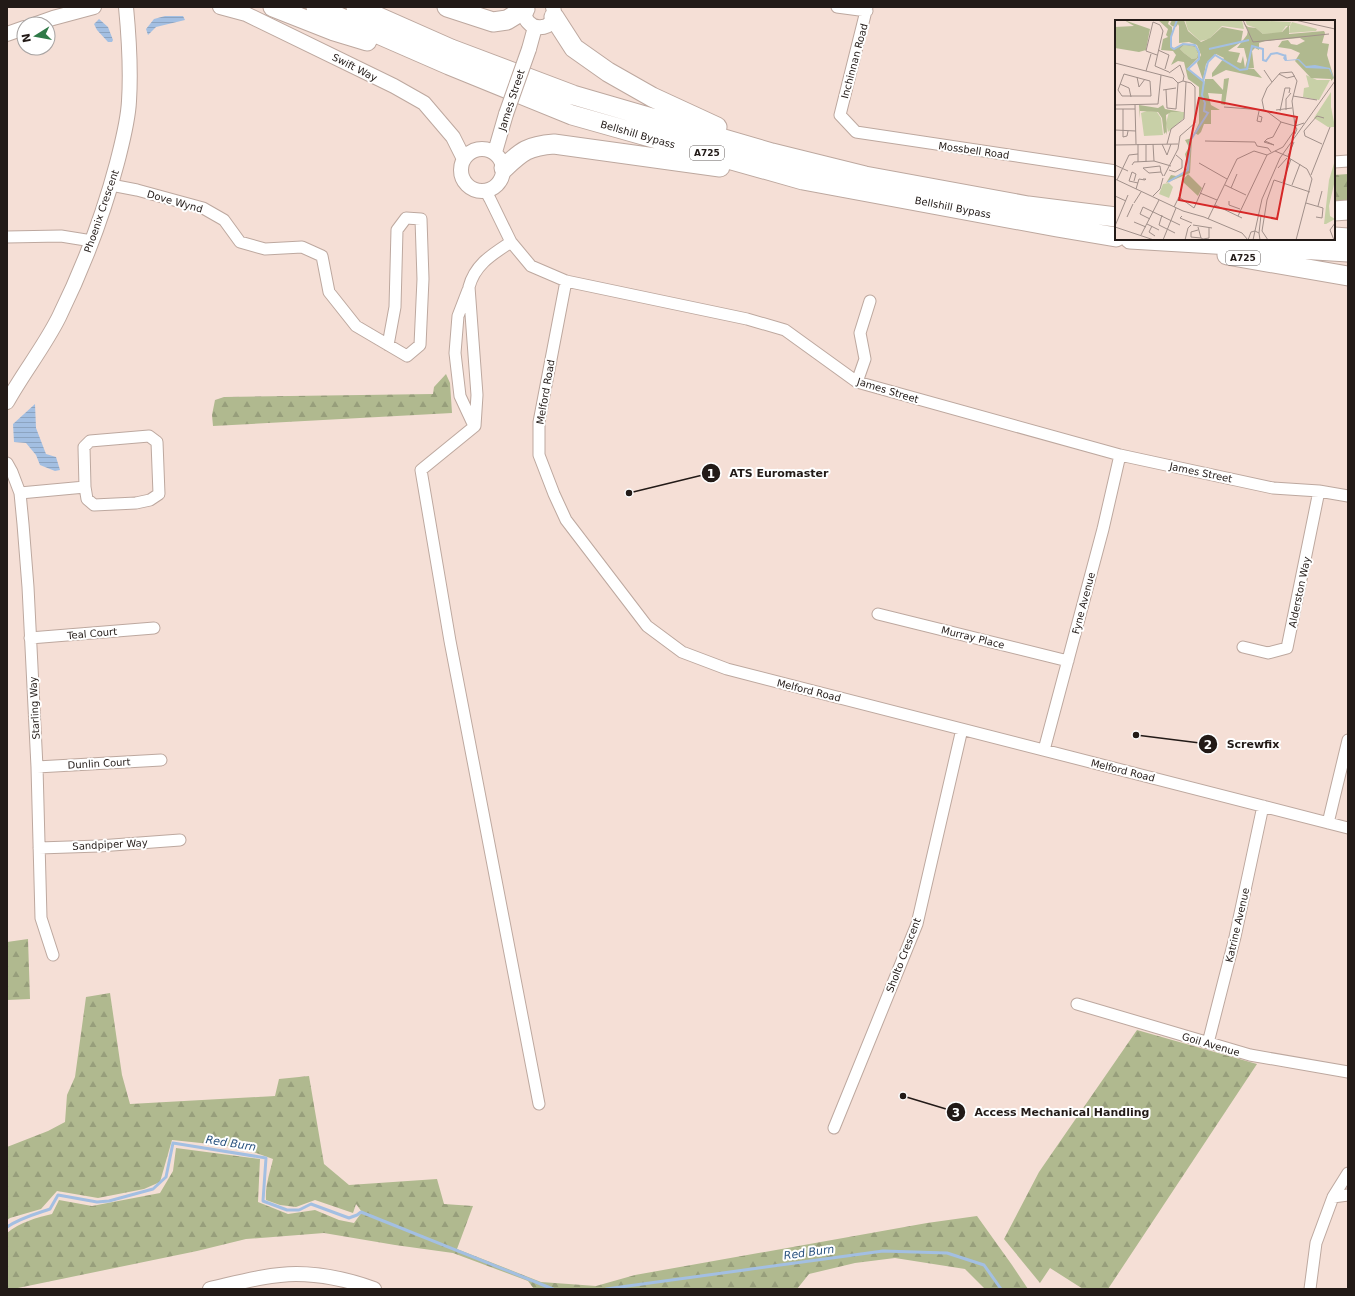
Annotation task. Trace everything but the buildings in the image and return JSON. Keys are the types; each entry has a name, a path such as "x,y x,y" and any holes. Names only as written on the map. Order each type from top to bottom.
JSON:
{"highway":[{"path":"273,7 334,31 449,65"},
{"name":"Bellshill Bypass","path":"316,7 449,65 572,115 803,180 1115,237"},
{"name":"Bellshill Bypass","path":"356,7 451,49 573,95 772,153 865,176 1028,206 1115,217"},
{"path":"447,7 493,22 507,20 526,8"},
{"path":"554,12 574,48 608,72 652,96 772,153"},
{"path":"499,160 538,146 554,144 660,158 803,180"},
{"path":"1335,211 1348,210"},
{"path":"1335,237 1348,238"},
{"name":"A725","path":"1134,240 1348,252"},
{"name":"A725","path":"1134,240 1348,276"}],"street":[{"path":"56,17 94,7"},
{"name":"Phoenix Crescent","path":"8,400 49,335 59,316 92,241 111,185 123,140 129,102 130,42 126,7"},
{"name":"Swift Way","path":"220,7 246,14 387,83 424,103 453,137 464,159"},
{"path":"837,7 867,9"},
{"path":"526,8 526,18 531,25 535,27 544,27 549,25 554,12"},
{"name":"Inchinnan Road","path":"840,115 867,9"},
{"name":"James Street","path":"535,27 529,49 506,114 499,160 503,176 498,184 492,189 485,190 511,242 531,266 566,281 747,319 785,330 857,382 1120,455 1273,488 1319,491 1348,496"},
{"name":"Mossbell Road","path":"840,115 856,132 1115,171"},
{"path":"485,190 478,190 471,187 466,182 462,174 464,159 478,149 485,149 499,160"},
{"path":"1335,162 1348,161"},
{"name":"Dove Wynd","path":"111,185 137,190 203,208 224,220 240,242 264,249 302,247 322,256 329,292 356,326 388,345 407,356 420,345 423,279 421,220 406,218 396,230 395,307 388,345"},
{"path":"7,238 61,236 92,241"},
{"path":"475,426 460,396 456,352 458,316 471,278 484,260 511,242"},
{"name":"Melford Road","path":"566,281 539,422 539,455 566,520 647,626 682,652 727,669 1348,828"},
{"path":"469,287 477,395 475,426 421,470 450,641 539,1104"},
{"path":"857,382 865,359 860,333 870,301"},
{"path":"149,436 156,442 159,494 150,500 136,503 94,504 87,499 85,487 84,447 90,441 149,436"},
{"name":"Fyne Avenue","path":"1044,750 1103,529 1120,455"},
{"name":"Starling Way","path":"7,463 20,493 26,552 37,766 41,918 53,955"},
{"path":"20,493 85,487"},
{"name":"Alderston Way","path":"1243,647 1268,652 1287,648 1319,491"},
{"name":"Murray Place","path":"878,614 1068,661"},
{"name":"Teal Court","path":"30,638 154,628"},
{"name":"Sholto Crescent","path":"834,1128 917,924 962,729"},
{"path":"1328,823 1348,740"},
{"name":"Dunlin Court","path":"37,766 162,760"},
{"name":"Katrine Avenue","path":"1208,1043 1235,937 1263,806"},
{"name":"Sandpiper Way","path":"39,848 99,846 180,840"},
{"name":"Goil Avenue","path":"1077,1004 1250,1055 1348,1072"},
{"path":"1310,1289 1316,1243 1332,1197 1348,1173"},
{"path":"1332,1197 1348,1196"},
{"path":"216,1288 295,1274 330,1277 349,1285 374,1289"}],"green space":[{"path":"1348,174 1348,207 1335,207 1335,175"},
{"path":"446,374 450,383 452,413 213,426 212,415 215,400 224,397 433,394 434,387"},
{"path":"28,939 30,999 7,1000 7,942"},
{"path":"110,993 122,1075 130,1104 275,1096 279,1079 309,1076 324,1164 349,1185 437,1179 444,1204 473,1206 457,1249 541,1282 596,1286 635,1275 927,1223 977,1216 1028,1289 985,1289 965,1269 895,1258 855,1263 809,1274 797,1289 534,1289 528,1281 453,1253 324,1233 246,1239 197,1251 7,1289 7,1233 23,1223 52,1214 59,1200 92,1206 160,1193 173,1171 176,1148 260,1159 258,1202 288,1214 315,1210 339,1220 354,1223 362,1212 356,1204 353,1213 315,1200 296,1207 280,1205 266,1200 267,1184 273,1159 239,1147 172,1140 160,1182 144,1189 98,1198 57,1191 41,1209 7,1220 7,1147 48,1131 65,1122 67,1095 75,1077 86,997"},
{"path":"1137,1030 1257,1064 1108,1289 1083,1289 1050,1268 1040,1283 1004,1239 1039,1172"}],"water":[{"path":"165,16 183,16 185,20 156,27 148,35 146,29 154,19"},
{"path":"99,19 108,27 113,40 112,42 108,42 97,30 94,24"},
{"path":"35,404 36,428 46,454 56,457 60,470 55,471 40,465 36,455 26,443 14,442 13,424"}],"waterway":[{"name":"Red Burn","path":"7,1227 22,1219 50,1209 58,1195 97,1202 109,1201 153,1189 166,1177 173,1143 266,1158 263,1201 287,1210 299,1210 311,1204 349,1218 361,1212 553,1289"},
{"name":"Red Burn","path":"606,1289 883,1251 947,1253 984,1265 1001,1289"}],"place":[{"name":"ATS Euromaster","path":"629,493"},
{"name":"Screwfix","path":"1136,735"},
{"name":"Access Mechanical Handling","path":"903,1096"}]}
